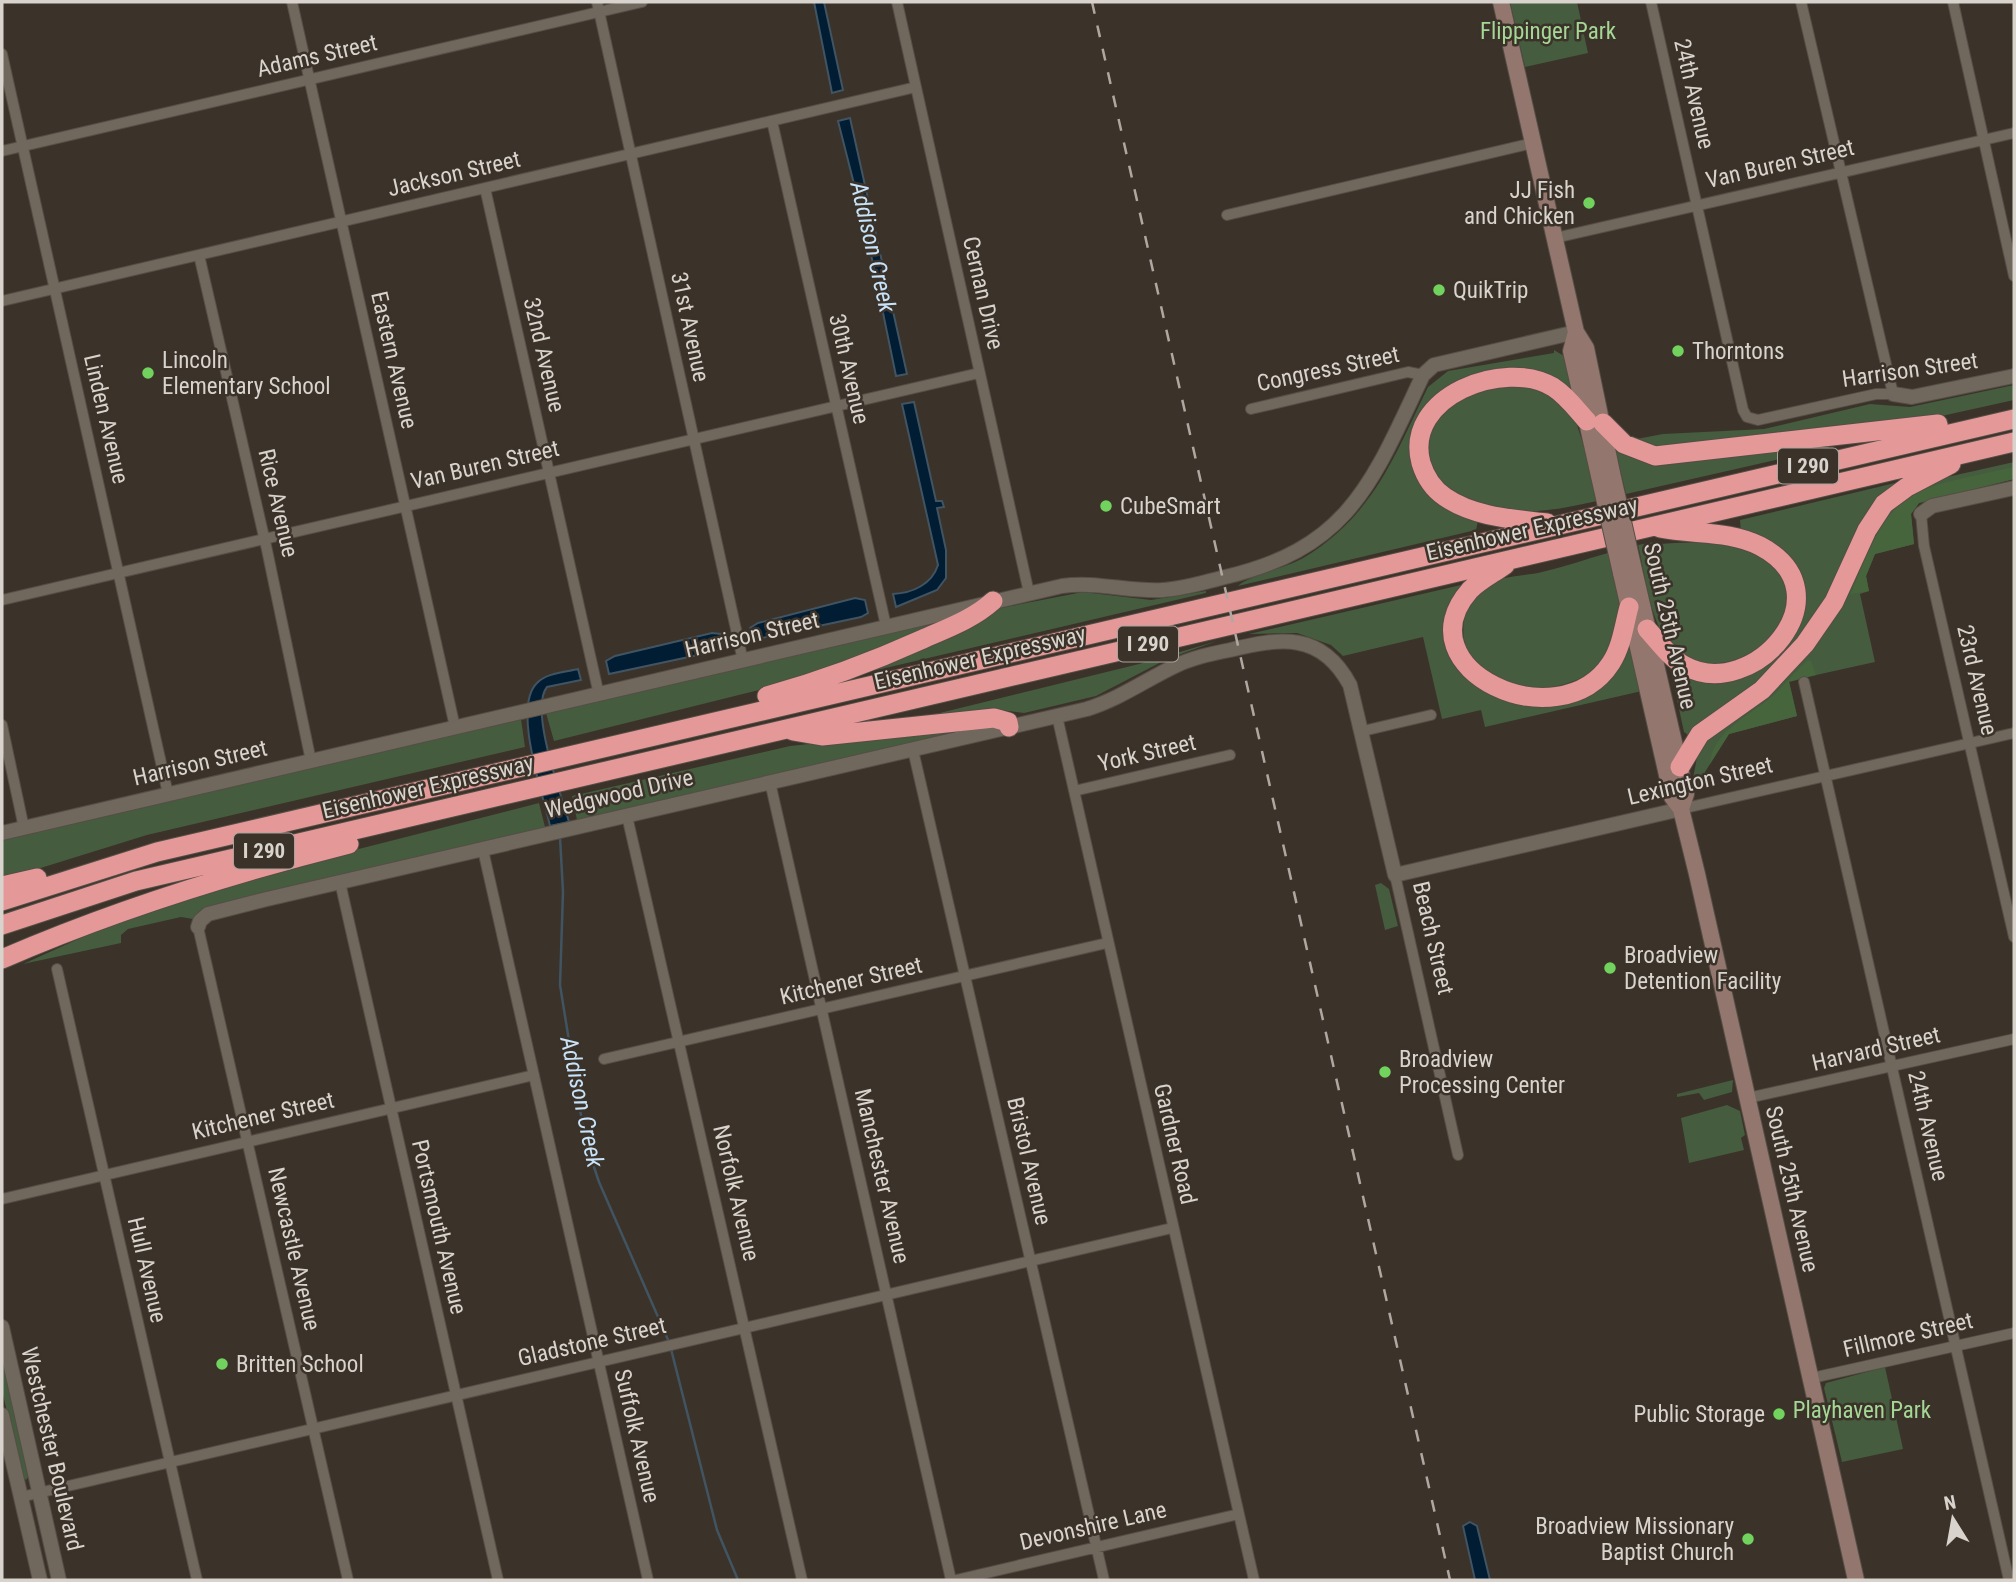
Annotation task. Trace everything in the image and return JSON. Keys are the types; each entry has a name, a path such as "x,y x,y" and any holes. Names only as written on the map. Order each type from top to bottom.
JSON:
{"highway":[{"path":"1558,524 1482,514 1445,498 1435,490 1423,469 1419,444 1422,430 1433,411 1450,396 1469,386 1504,379 1525,379 1553,387 1624,444 1655,456 1929,426 1969,418 2008,420"},
{"name":"Eisenhower Expressway","path":"2,901 73,876 157,852 2008,420"},
{"name":"Eisenhower Expressway","path":"2,925 136,881 2014,442"},
{"path":"1680,767 1700,734 1762,690 1805,644 1834,602 1867,530 1884,504 1907,487 1943,470 1967,453"},
{"path":"1647,628 1682,665 1707,673 1722,672 1749,663 1771,650 1788,632 1797,605 1789,572 1778,557 1758,545 1728,536 1653,527"},
{"path":"1516,558 1469,591 1455,620 1455,642 1465,664 1511,694 1546,697 1578,690 1592,682 1603,673 1617,652 1629,607"},
{"path":"709,722 751,701 825,680 900,650 969,619 993,601"},
{"path":"781,729 822,736 994,719 1008,722 1009,727"},
{"path":"2,959 89,922 176,892 444,820 472,802"},
{"path":"2,886 28,878 73,876"}],"main road":[{"name":"South 25th Avenue","path":"1501,2 1576,332 1571,351 1595,422 1628,572 1647,628 1680,767 1686,794 1681,809"},
{"name":"South 25th Avenue","path":"1628,572 1629,607 1672,797 1681,809 1856,1580"}],"street":[{"name":"Eastern Avenue","path":"292,2 455,727"},
{"name":"Adams Street","path":"2,151 310,80 598,7 642,2"},
{"name":"Cernan Drive","path":"897,2 1029,593"},
{"name":"24th Avenue","path":"1651,2 1743,410 1747,417 1758,420 1771,418"},
{"path":"1801,2 1893,394"},
{"path":"1953,2 2014,276"},
{"name":"31st Avenue","path":"598,7 743,660"},
{"name":"Linden Avenue","path":"2,54 168,794"},
{"name":"Jackson Street","path":"2,301 916,88"},
{"name":"30th Avenue","path":"772,121 886,626"},
{"name":"Van Buren Street","path":"1555,238 2014,133"},
{"path":"1227,215 1534,144"},
{"name":"32nd Avenue","path":"485,188 598,695"},
{"name":"Rice Avenue","path":"199,255 265,538 311,761"},
{"name":"Congress Street","path":"1251,409 1408,372 1423,375 1434,365 1576,332"},
{"name":"Van Buren Street","path":"2,600 979,373"},
{"name":"Harrison Street","path":"2,833 1029,593 1079,584 1151,590 1177,588 1254,570 1303,548 1344,516 1368,487 1423,375"},
{"name":"Harrison Street","path":"1771,418 1876,394 1912,397 2014,376"},
{"path":"1921,514 1932,506 2014,488"},
{"name":"23rd Avenue","path":"1921,514 1923,540 2014,937"},
{"name":"Beach Street","path":"1056,716 1109,702 1191,660 1284,640 1318,650 1341,670 1350,684 1363,731 1458,1156"},
{"name":"24th Avenue","path":"1804,682 2009,1580"},
{"path":"1363,731 1431,715"},
{"name":"Wedgwood Drive","path":"198,927 208,914 1056,716"},
{"name":"Gardner Road","path":"1056,716 1254,1580"},
{"path":"2,725 24,828"},
{"name":"Lexington Street","path":"1395,875 2014,733"},
{"name":"Bristol Avenue","path":"912,750 1104,1580"},
{"name":"York Street","path":"1074,791 1230,755"},
{"name":"Manchester Avenue","path":"770,782 953,1580"},
{"name":"Norfolk Avenue","path":"627,816 681,1041 802,1580"},
{"name":"Suffolk Avenue","path":"483,850 648,1580"},
{"name":"Portsmouth Avenue","path":"340,883 498,1580"},
{"name":"Newcastle Avenue","path":"198,927 348,1580"},
{"name":"Kitchener Street","path":"604,1059 1107,943"},
{"name":"Hull Avenue","path":"57,969 197,1580"},
{"name":"Harvard Street","path":"1748,1098 2014,1039"},
{"name":"Kitchener Street","path":"2,1199 534,1076"},
{"name":"Gladstone Street","path":"21,1497 1172,1228"},
{"name":"Westchester Boulevard","path":"2,1327 59,1580"},
{"name":"Fillmore Street","path":"1812,1378 2014,1333"},
{"name":"Westchester Boulevard","path":"2,1415 40,1580"},
{"name":"Devonshire Lane","path":"953,1580 1239,1514"}],"green space":[{"name":"Flippinger Park","path":"1510,2 1577,2 1588,53 1525,67"},
{"path":"1554,350 1564,356 1577,402 1561,387 1461,384 1414,456 1478,521 1476,530 1238,586 1305,557 1349,522 1380,482 1428,387 1448,371 1554,353"},
{"path":"2014,385 2014,400 1901,425 1670,452 1626,441 1663,434 1764,429 1870,404 1910,407"},
{"path":"1519,386 1547,392 1575,419 1591,468 1589,470 1597,501 1547,510 1516,511 1484,504 1454,493 1437,479 1428,457 1428,445 1430,433 1443,411 1468,394"},
{"path":"1827,442 1829,448 1626,494 1615,449 1626,451"},
{"path":"2014,462 2014,479 1919,503 1911,514 1914,544 1875,554 1866,576 1869,591 1860,594 1875,662 1789,681 1797,716 1729,734 1705,772 1705,788 1695,790 1693,778 1700,742 1771,688 1880,516 1925,482"},
{"path":"2014,467 2014,479 1919,503 1911,514 1914,544 1875,554 1866,576 1869,591 1851,594 1879,532 1892,512 1907,499 1926,489 1949,482"},
{"path":"1895,483 1896,488 1838,585 1773,673 1691,737 1684,732 1670,667 1755,665 1802,597 1741,533 1740,520"},
{"path":"1659,541 1660,544 1697,542 1739,547 1758,554 1773,564 1784,578 1787,597 1785,619 1775,634 1745,656 1728,662 1693,660 1678,652 1665,638 1655,617 1638,545"},
{"path":"1608,553 1618,596 1619,624 1609,653 1588,674 1562,685 1532,688 1504,682 1481,669 1466,649 1464,621 1471,602 1485,585"},
{"path":"1461,585 1464,591 1461,666 1561,700 1629,641 1642,691 1485,727 1481,710 1442,719 1423,637 1343,656 1331,645 1297,633 1249,634"},
{"path":"1206,591 860,674 996,609 1083,592 1151,600"},
{"path":"961,615 962,618 783,684 554,741 546,713 564,708"},
{"path":"1217,641 1167,659 1096,696 1024,713 1001,710 895,724 1139,664"},
{"path":"1807,661 1811,661 1816,675 1789,682 1797,716 1729,734 1710,764 1712,752 1726,732 1776,693"},
{"path":"521,719 525,747 147,835 2,880 2,839"},
{"path":"995,724 577,820 572,796 790,746"},
{"path":"539,803 545,827 534,832 200,911 193,919 181,917 128,929 121,935 121,943 23,964 116,922 288,867"},
{"path":"1381,883 1389,889 1398,926 1385,930 1375,885"},
{"path":"1733,1080 1732,1092 1704,1100 1699,1093 1677,1097 1677,1094"},
{"path":"1727,1105 1740,1111 1745,1135 1741,1138 1744,1150 1689,1163 1681,1118"},
{"path":"2,1354 29,1476 26,1480 22,1477 2,1390"},
{"name":"Playhaven Park","path":"1885,1367 1903,1449 1842,1462 1824,1388 1826,1383"}],"water":[{"path":"814,2 824,2 843,90 832,93"},
{"path":"850,118 907,374 896,376 867,235 838,121"},
{"path":"914,402 936,501 942,501 944,507 937,508 946,550 946,578 937,590 896,607 893,594 908,592 921,586 931,577 938,565 902,404"},
{"path":"855,598 865,600 868,613 861,617 753,640 750,628 758,623"},
{"path":"712,633 721,634 724,647 717,651 609,674 606,661 615,656"},
{"path":"578,669 581,680 547,687 542,698 548,752 569,822 550,826 531,751 528,730 530,695 537,683 546,677"},
{"path":"1470,1522 1477,1526 1490,1580 1475,1580 1463,1526"}],"waterway":[{"name":"Addison Creek","path":"560,837 563,892 560,985 585,1140 599,1182 669,1342"},
{"name":"Addison Creek","path":"671,1349 717,1530 738,1580"}],"railway":[{"path":"1092,2 1450,1580"}],"place":[{"name":"JJ Fish and Chicken","path":"1589,203"},
{"name":"QuikTrip","path":"1439,290"},
{"name":"Thorntons","path":"1678,351"},
{"name":"Lincoln Elementary School","path":"148,373"},
{"name":"CubeSmart","path":"1106,506"},
{"name":"Broadview Detention Facility","path":"1610,968"},
{"name":"Broadview Processing Center","path":"1385,1072"},
{"name":"Britten School","path":"222,1364"},
{"name":"Public Storage","path":"1779,1414"},
{"name":"Broadview Missionary Baptist Church","path":"1748,1539"}]}
